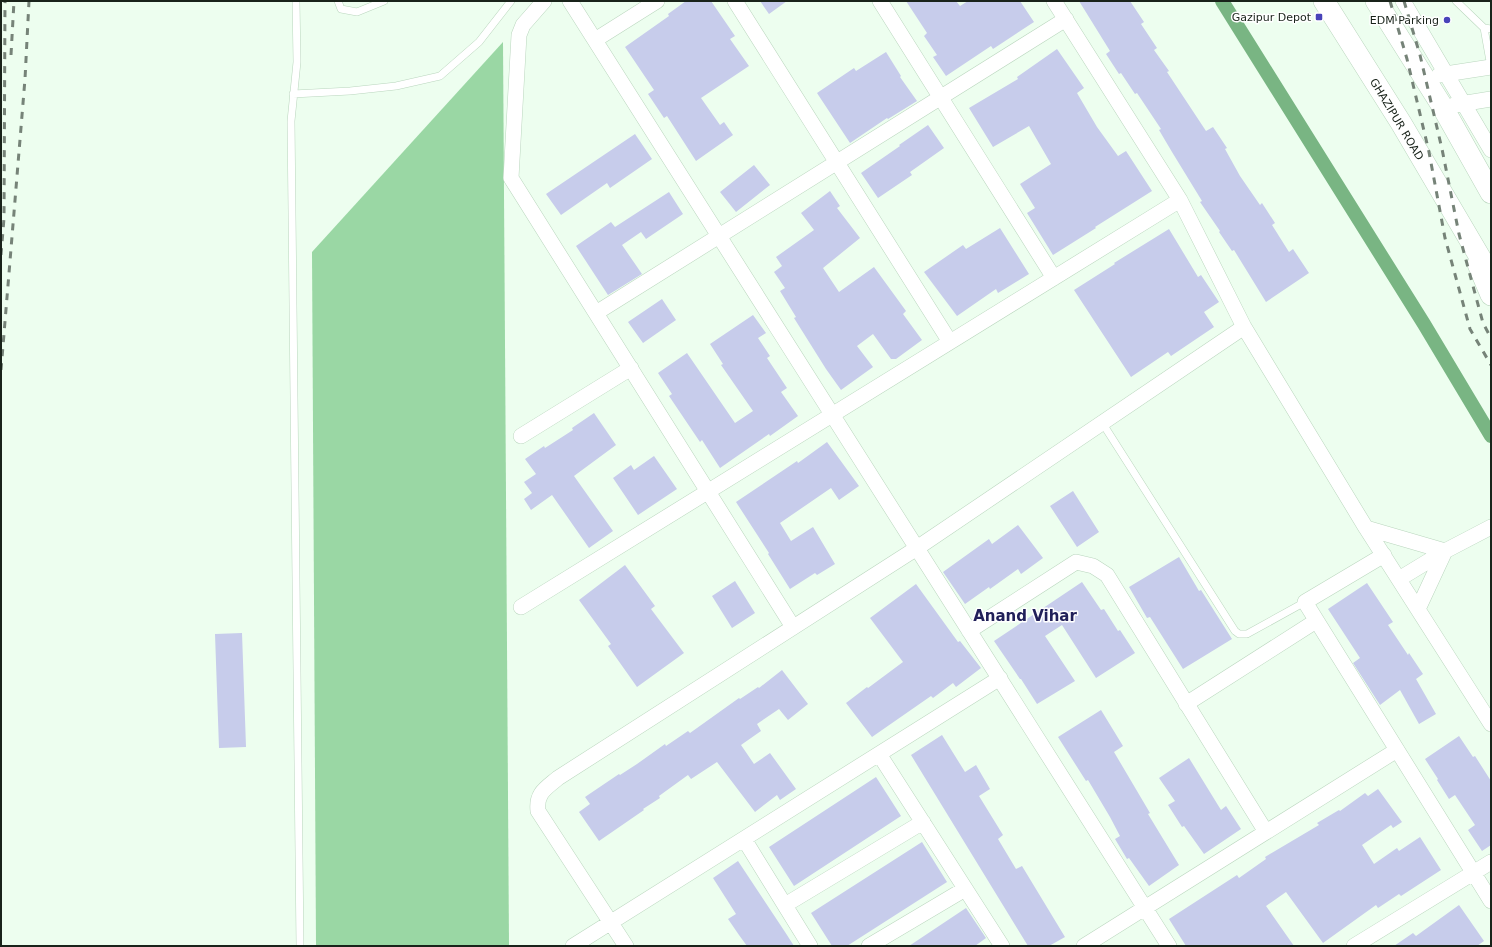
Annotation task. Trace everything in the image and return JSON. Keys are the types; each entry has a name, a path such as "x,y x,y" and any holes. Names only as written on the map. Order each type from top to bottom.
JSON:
{"main road":[{"name":"GHAZIPUR ROAD","path":"1324,1 1400,123 1468,238"},
{"path":"1376,1 1442,106 1491,193"},
{"path":"1468,238 1491,276"},
{"path":"1468,238 1491,295"}],"street":[{"path":"544,1 523,25 519,35 511,178 793,627"},
{"path":"570,1 1169,946"},
{"path":"595,40 657,1"},
{"path":"735,1 950,342"},
{"path":"880,1 1054,278"},
{"path":"1054,1 1180,200 1244,327 1366,528 1491,724"},
{"path":"1403,1 1491,150"},
{"path":"596,313 1066,19"},
{"path":"1424,78 1491,67"},
{"path":"1442,106 1491,99"},
{"path":"522,607 1180,200"},
{"path":"626,946 538,811 537,802 540,794 558,778 917,548 1103,424 1244,327"},
{"path":"521,436 630,368"},
{"path":"1399,580 1445,551 1491,527"},
{"path":"1366,528 1445,551"},
{"path":"1418,609 1445,551"},
{"path":"1384,555 1305,602 1491,901"},
{"path":"969,631 1076,562 1093,566 1107,575 1266,832"},
{"path":"1186,704 1316,621"},
{"path":"574,946 1000,678"},
{"path":"1084,946 1397,750"},
{"path":"879,754 1002,946"},
{"path":"785,905 922,822"},
{"path":"744,839 810,946"},
{"path":"1354,946 1491,862"},
{"path":"870,946 965,889"}],"lane":[{"path":"296,1 297,62 291,121 300,946"},
{"path":"338,1 341,10 357,12 384,1"},
{"path":"293,94 350,91 396,86 440,76 479,42 511,1"},
{"path":"1456,1 1488,29 1491,67"},
{"path":"1103,424 1236,632 1239,634 1247,634 1305,602"}],"green space":[{"path":"503,42 509,946 316,946 312,252"}],"building":[{"path":"686,1 711,1 735,36 730,39 749,66 701,98 720,125 724,122 733,135 696,161 667,116 664,118 648,94 654,90 625,47 669,16 668,14"},
{"path":"760,1 787,1 769,14"},
{"path":"906,1 956,1 960,6 968,1 1020,1 1034,22 993,49 991,46 946,76 933,57 937,55 924,36 927,33"},
{"path":"1079,1 1130,1 1144,22 1141,24 1157,48 1154,50 1169,71 1167,72 1206,131 1213,127 1227,148 1225,149 1240,176 1260,205 1262,203 1275,223 1272,225 1289,252 1293,249 1309,273 1266,302 1234,250 1232,251 1200,202 1202,201 1159,130 1161,129 1137,93 1135,94 1121,73 1119,74 1106,54 1110,51"},
{"path":"1057,49 1084,88 1077,93 1097,127 1118,156 1126,151 1152,191 1053,255 1027,213 1035,208 1020,184 1051,164 1029,126 993,147 969,108 1018,79 1017,77"},
{"path":"886,52 901,76 900,77 917,101 888,119 887,118 850,143 817,93 854,68 856,71"},
{"path":"928,125 944,148 910,172 912,175 878,198 861,173"},
{"path":"635,134 652,159 610,188 607,183 561,215 546,194"},
{"path":"754,165 770,185 736,212 720,192"},
{"path":"830,191 840,206 837,208 860,238 823,268 839,292 874,267 906,311 903,314 922,340 896,359 891,359 873,334 857,346 873,367 841,390 794,318 796,317 780,291 785,288 774,272 782,266 776,257 814,230 801,213"},
{"path":"669,192 683,214 646,239 641,232 622,245 642,274 608,295 576,246 611,222 615,227"},
{"path":"1000,228 1029,274 998,293 996,289 957,316 924,272 963,245 966,249"},
{"path":"1169,229 1198,277 1201,275 1219,302 1204,312 1214,327 1171,356 1168,352 1131,377 1074,290"},
{"path":"662,299 676,320 643,343 628,322"},
{"path":"753,315 766,333 758,338 770,356 767,358 787,388 781,392 798,416 720,468 702,440 700,442 669,396 672,394 658,373 687,353 735,423 753,411 721,365 723,364 710,344"},
{"path":"594,413 616,445 574,476 613,531 589,548 552,495 531,510 524,499 532,493 524,482 536,474 525,459 544,446 545,448 573,430 572,428"},
{"path":"827,442 859,486 839,500 831,488 780,523 791,541 813,527 835,564 817,575 815,573 790,589 736,502 797,461 798,463"},
{"path":"654,456 677,489 638,515 613,478 631,465 634,470"},
{"path":"1073,491 1099,532 1077,547 1050,506"},
{"path":"1018,525 1043,558 1021,574 1018,569 990,589 989,587 965,604 943,572 989,539 992,544"},
{"path":"1179,557 1199,591 1201,590 1232,639 1183,669 1150,617 1147,618 1129,587"},
{"path":"625,565 655,606 651,609 684,653 637,687 608,646 611,644 579,600"},
{"path":"735,581 755,613 732,628 712,596"},
{"path":"1082,582 1101,610 1104,609 1118,631 1120,630 1135,653 1096,678 1062,625 1045,636 1075,681 1037,704 994,641"},
{"path":"1367,583 1393,622 1388,625 1423,674 1416,679 1436,714 1419,724 1400,690 1380,705 1353,663 1360,658 1328,609"},
{"path":"916,584 958,642 960,641 981,668 956,687 953,683 933,698 931,696 872,737 846,703 903,662 870,618"},
{"path":"242,633 246,747 219,748 215,634"},
{"path":"782,670 808,704 788,720 779,709 757,724 761,731 741,745 754,764 770,753 796,789 780,800 777,795 755,812 717,762 691,779 688,775 659,796 660,798 643,809 644,810 599,841 579,812 590,804 585,797 619,774 620,775 637,764 665,744 666,746 688,731 690,733 739,698 740,699 758,687 759,688"},
{"path":"1101,710 1123,746 1114,752 1150,813 1148,814 1179,865 1149,886 1129,858 1127,859 1115,839 1120,836 1110,817 1088,780 1086,781 1058,737"},
{"path":"942,735 965,772 976,765 990,789 979,796 1003,835 998,839 1016,869 1022,866 1065,937 1049,946 1028,946 911,755"},
{"path":"1459,736 1473,757 1475,756 1491,781 1491,845 1482,851 1468,830 1475,825 1455,795 1449,799 1425,759"},
{"path":"1189,758 1221,810 1226,806 1241,829 1204,854 1184,826 1182,827 1168,805 1175,801 1159,778"},
{"path":"876,777 901,816 794,886 769,847"},
{"path":"1378,789 1402,822 1393,828 1391,825 1362,845 1374,864 1397,848 1399,851 1420,837 1441,870 1401,896 1399,894 1378,908 1376,905 1323,943 1286,892 1266,906 1294,946 1186,946 1169,919 1237,875 1239,878 1266,859 1265,857 1319,825 1317,823 1339,810 1340,811 1365,793 1368,796"},
{"path":"922,842 947,882 847,946 832,946 811,913"},
{"path":"738,861 794,946 747,946 728,919 736,914 713,878"},
{"path":"1459,905 1484,941 1477,946 1394,946 1413,933 1416,936"},
{"path":"966,908 986,938 975,946 909,946"}],"waterway":[{"path":"1222,1 1424,324 1491,436"}],"railway":[{"path":"1,255 4,218 5,1"},
{"path":"11,55 14,1"},
{"path":"1,370 25,79 29,1"},
{"path":"1390,1 1407,59 1429,152 1445,238 1470,329 1491,365"},
{"path":"1404,1 1420,55 1442,149 1459,234 1483,323 1491,338"}],"place":[{"name":"Gazipur Depot","path":"1319,17"},
{"name":"EDM Parking","path":"1447,20"}],"district":[{"name":"Anand Vihar","path":"1025,616"}]}
